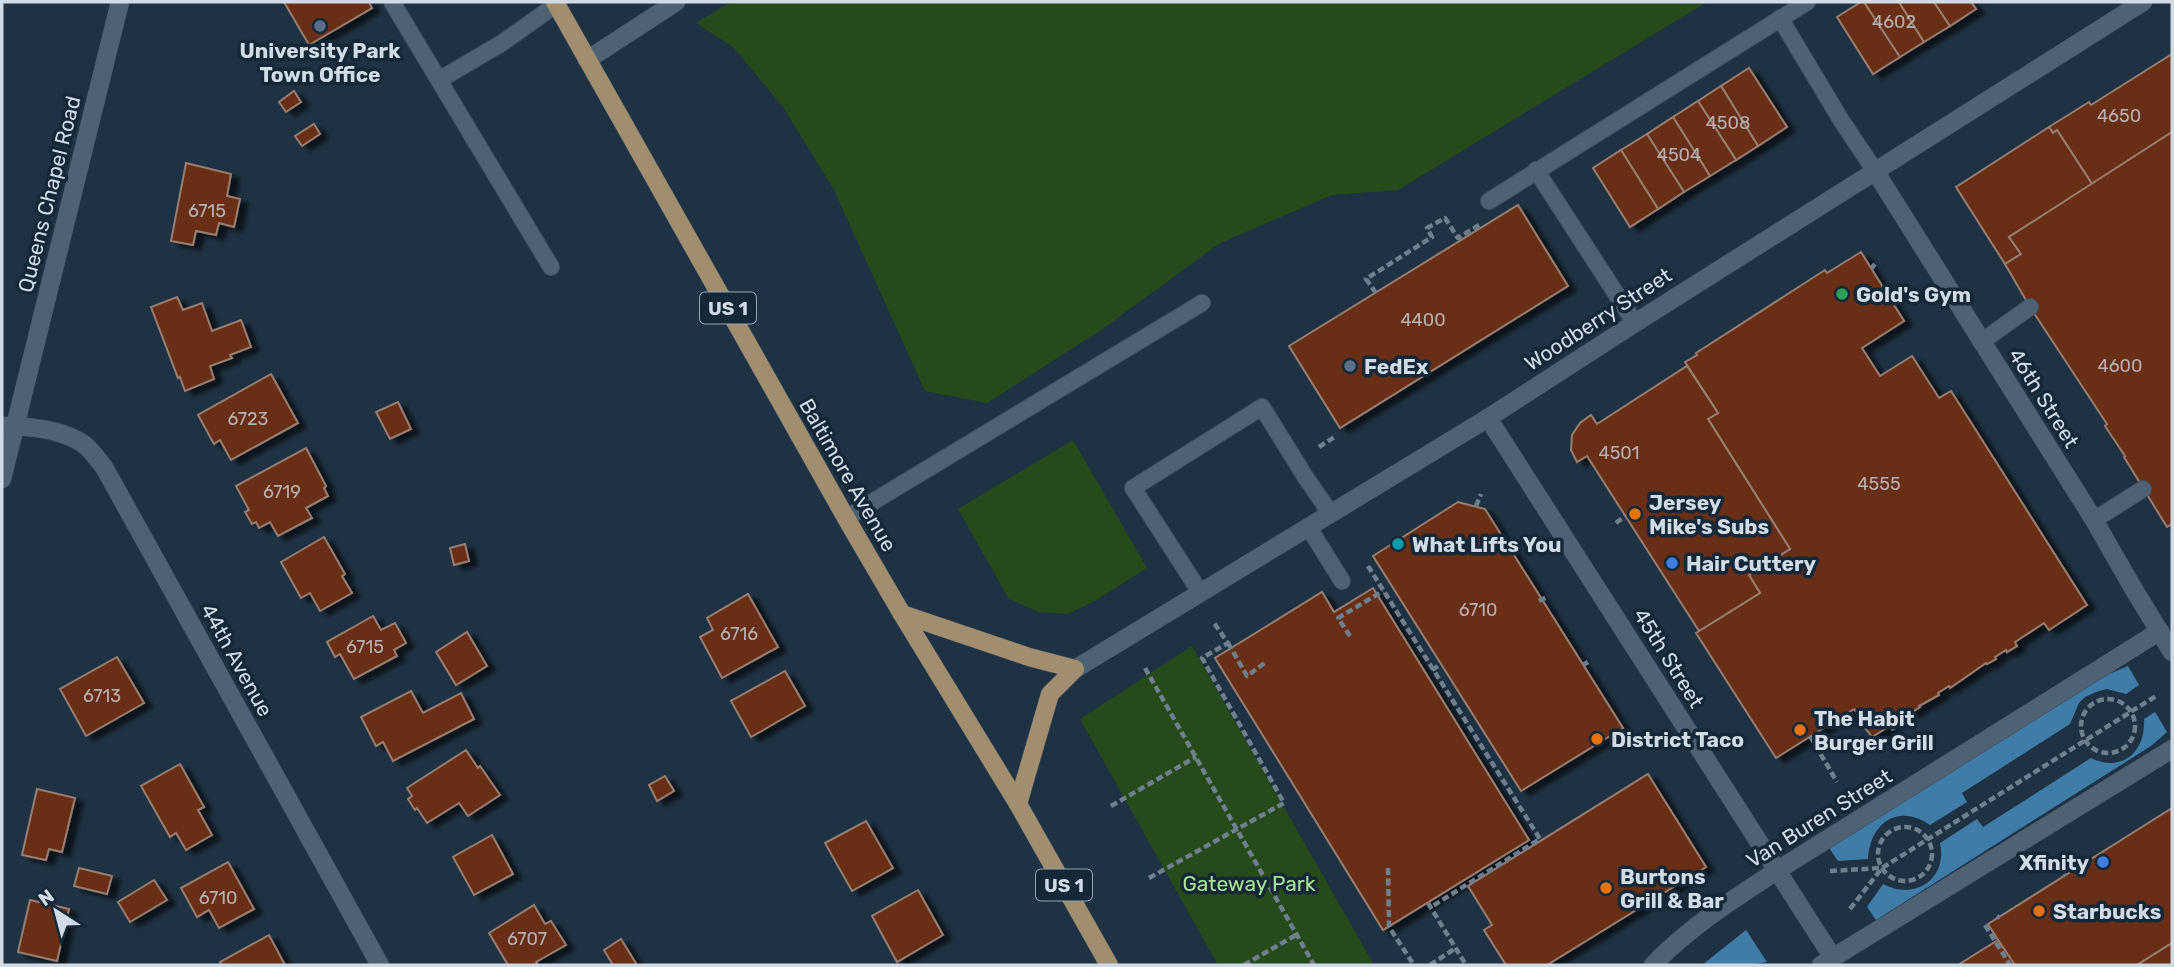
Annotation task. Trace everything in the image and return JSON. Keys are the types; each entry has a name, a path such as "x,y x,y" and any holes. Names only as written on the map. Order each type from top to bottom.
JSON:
{"main road":[{"name":"Baltimore Avenue","path":"556,3 846,518 1018,804 1109,965"},
{"path":"902,614 1029,657 1075,669"},
{"path":"1018,804 1050,694 1075,669"}],"street":[{"name":"Queens Chapel Road","path":"2,479 8,426 120,2"},
{"path":"587,60 676,2"},
{"name":"Woodberry Street","path":"1075,669 1488,418 2143,2"},
{"name":"46th Street","path":"1875,172 2095,520 2172,652"},
{"name":"45th Street","path":"1488,418 1778,870 1830,963"},
{"name":"44th Avenue","path":"8,426 60,433 84,445 104,467 380,965"},
{"name":"Van Buren Street","path":"1653,965 1668,949 1744,892 2160,632"},
{"path":"1830,963 2172,749"}],"lane":[{"path":"392,2 551,267"},
{"path":"1489,201 1807,2"},
{"path":"439,80 502,43 556,3"},
{"path":"1780,18 1875,172"},
{"path":"1536,170 1635,323"},
{"path":"846,518 1202,303"},
{"path":"1981,342 2030,307"},
{"path":"1200,592 1133,488 1262,407 1331,514"},
{"path":"2095,520 2143,489"},
{"path":"1309,528 1342,581"}],"path":[{"path":"1376,293 1366,279 1432,237 1427,228 1445,218"},
{"path":"1475,506 1481,494"},
{"path":"1616,523 1625,516"},
{"path":"1366,563 1539,839 1429,905 1466,965"},
{"path":"1350,636 1338,618 1383,591"},
{"path":"1539,601 1547,597"},
{"path":"1214,623 1247,676 1266,662"},
{"path":"1149,878 1284,803 1202,657 1228,643"},
{"path":"1432,670 1441,664"},
{"path":"1145,668 1314,965"},
{"path":"1850,909 1882,868 2156,696"},
{"path":"2115,700 2130,712 2135,727 2129,743 2122,749 2105,753 2085,741 2081,722 2084,714 2097,701 2115,700"},
{"path":"1891,724 1899,742"},
{"path":"1811,736 1837,782"},
{"path":"1111,806 1196,757"},
{"path":"1904,827 1913,828 1928,840 1931,847 1929,864 1919,877 1903,881 1887,875 1878,860 1878,850 1887,834 1904,827"},
{"path":"1388,868 1389,927 1414,965"},
{"path":"1826,872 1882,868"},
{"path":"1985,925 2010,965"},
{"path":"1244,965 1296,935"},
{"path":"1430,965 1456,948"}],"green space":[{"path":"731,2 1707,2 1398,190 1332,195 1220,243 1101,330 987,403 925,391 834,190 783,107 733,47 696,23"},
{"path":"1073,440 1147,568 1095,601 1067,614 1039,612 1009,599 958,509"},
{"name":"Gateway Park","path":"1192,646 1374,965 1218,965 1080,719"}],"water":[{"path":"2128,666 2139,685 2126,694 2107,689 2085,697 2079,703 2070,724 1962,793 1967,802 1930,825 1907,816 1888,820 1874,835 1868,859 1838,861 1829,848 2109,674"},
{"path":"2155,712 2167,732 2151,746 1876,920 1867,907 1883,884 1895,889 1917,888 1934,876 1939,867 1940,843 1977,819 1983,827 2091,758 2113,763 2130,756 2141,741 2144,719"},
{"path":"1746,930 1767,962 1748,965 1702,965"}],"building":[{"name":"University Park Town Office","path":"284,2 369,2 372,8 309,45"},
{"path":"1864,2 1900,57 1873,74 1837,17"},
{"path":"1864,2 1899,2 1924,42 1900,57"},
{"path":"1899,2 1934,2 1950,26 1924,42"},
{"path":"1934,2 1971,2 1976,9 1950,26"},
{"path":"2172,54 2172,132 2092,184 2057,130 2053,133 2049,127 2089,102 2091,105"},
{"path":"1749,68 1787,127 1758,146 1721,86"},
{"path":"1721,86 1758,146 1736,160 1698,101"},
{"path":"294,91 301,102 286,112 279,102"},
{"path":"1698,101 1736,160 1710,176 1673,117"},
{"path":"1673,117 1710,176 1684,192 1647,134"},
{"path":"314,124 320,134 302,146 295,136"},
{"path":"2049,127 2053,133 2057,130 2092,184 2009,237 2021,254 2005,264 1956,187"},
{"path":"2172,132 2172,524 2167,527 2105,426 2107,424 2005,264 2021,254 2009,237"},
{"path":"1647,134 1684,192 1658,209 1621,150"},
{"path":"1621,150 1658,209 1630,227 1593,168"},
{"path":"186,163 231,174 227,196 240,199 234,227 219,223 216,235 196,231 193,245 171,241"},
{"path":"1518,205 1568,286 1340,428 1289,346"},
{"path":"1861,252 1904,321 1862,348 1880,376 1912,356 1939,398 1951,391 2087,605 2049,630 2044,623 2015,642 2017,646 2007,652 2006,650 1995,657 1996,659 1950,688 1949,686 1872,737 1854,709 1776,758 1696,633 1760,593 1749,575 1790,549 1708,419 1718,413 1685,362 1825,270 1827,273"},
{"path":"177,297 183,310 202,303 212,331 241,320 251,347 210,366 214,379 185,391 151,307"},
{"path":"1687,366 1718,413 1708,419 1790,549 1749,575 1760,593 1699,631 1587,456 1577,462 1571,450 1572,435 1580,423 1591,415 1597,424"},
{"path":"271,374 298,423 231,460 220,440 214,444 198,415"},
{"path":"398,402 411,429 390,439 376,412"},
{"path":"306,448 326,486 324,488 328,496 306,508 312,518 278,536 270,522 259,528 256,522 252,524 245,512 249,510 236,486"},
{"path":"1458,502 1485,509 1623,728 1521,791 1373,556"},
{"path":"324,537 345,574 342,576 352,593 320,611 310,593 301,598 281,562"},
{"path":"465,544 469,561 454,565 450,548"},
{"path":"1373,588 1529,840 1383,930 1215,658 1322,592 1334,612"},
{"path":"748,594 778,647 722,678 700,637 713,630 707,618"},
{"path":"373,616 381,630 395,623 406,643 394,650 397,656 354,679 340,654 335,657 327,642"},
{"path":"467,632 487,666 456,685 436,652"},
{"path":"117,657 144,703 86,736 60,689"},
{"path":"785,671 805,706 751,737 731,701"},
{"path":"411,691 423,713 461,693 474,719 393,761 383,742 376,746 361,717"},
{"path":"466,750 500,795 468,816 459,803 427,823 408,799 412,796 407,788"},
{"path":"180,764 204,807 198,810 212,835 186,850 176,833 170,837 141,786"},
{"path":"1648,774 1706,867 1547,965 1506,965 1484,930 1492,925 1468,886"},
{"path":"665,776 674,791 657,801 649,785"},
{"path":"37,789 75,798 62,852 49,849 46,860 22,855"},
{"path":"2172,808 2172,943 2137,965 2014,965 1988,924"},
{"path":"866,821 893,868 852,891 825,843"},
{"path":"492,835 513,874 474,895 453,857"},
{"path":"228,862 254,909 219,928 209,910 197,917 181,888"},
{"path":"79,868 112,876 107,894 74,886"},
{"path":"154,880 167,900 130,922 118,902"},
{"path":"918,890 943,935 897,962 872,916"},
{"path":"30,900 69,909 57,961 18,952"},
{"path":"534,905 545,924 551,921 566,945 536,962 538,965 508,965 489,933"},
{"path":"269,935 285,965 222,965 220,962"},
{"path":"621,939 637,965 613,965 604,950"},
{"path":"1998,940 2015,965 1958,965"},
{"path":"2172,943 2172,965 2137,965"}],"place":[{"name":"University Park Town Office","path":"320,26"},
{"name":"Gold's Gym","path":"1842,294"},
{"name":"FedEx","path":"1350,366"},
{"name":"Jersey Mike's Subs","path":"1635,514"},
{"name":"What Lifts You","path":"1398,544"},
{"name":"Hair Cuttery","path":"1672,563"},
{"name":"The Habit Burger Grill","path":"1800,730"},
{"name":"District Taco","path":"1597,739"},
{"name":"Xfinity","path":"2103,862"},
{"name":"Burtons Grill & Bar","path":"1606,888"},
{"name":"Starbucks","path":"2039,911"}]}
